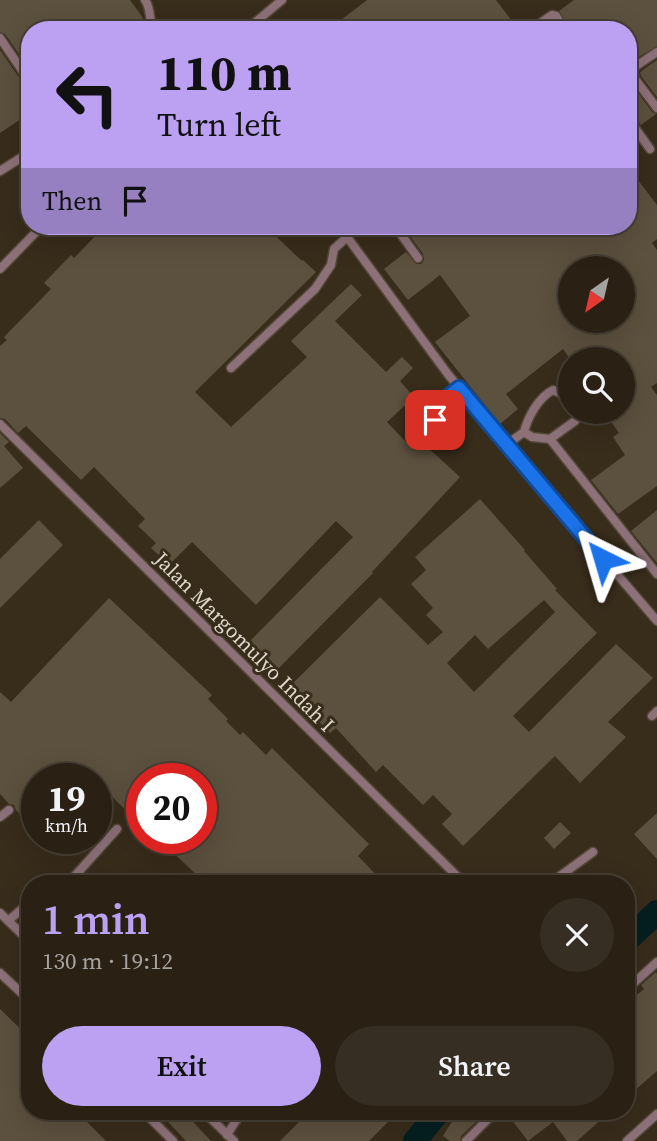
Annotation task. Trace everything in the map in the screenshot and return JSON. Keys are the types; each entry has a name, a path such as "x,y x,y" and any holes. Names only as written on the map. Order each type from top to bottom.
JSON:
{"lane":[{"path":"145,0 149,6 150,21"},
{"path":"257,21 282,0"},
{"path":"543,21 552,15 559,21"},
{"path":"0,38 21,69"},
{"path":"637,67 657,52"},
{"path":"637,82 657,108"},
{"path":"637,131 650,149"},
{"path":"0,171 21,158"},
{"path":"0,269 33,235"},
{"path":"401,235 418,258"},
{"path":"231,368 315,289 331,265 334,249 347,237 459,388 657,621"},
{"path":"458,440 435,420 434,411 459,388"},
{"path":"506,445 524,432 532,412 548,392 558,392"},
{"name":"Jalan Margomulyo Indah I","path":"0,424 456,875"},
{"path":"550,439 571,424"},
{"path":"524,432 550,439 657,574"},
{"path":"0,817 9,810"},
{"path":"76,875 117,830"},
{"path":"561,875 593,852"},
{"path":"8,921 21,910"},
{"path":"0,913 21,933"},
{"path":"635,982 657,962"},
{"path":"0,973 21,993"},
{"path":"626,1141 657,1114"},
{"path":"152,1120 173,1141"},
{"path":"212,1120 231,1138 239,1120"},
{"path":"466,1141 487,1120"}],"building":[{"path":"0,0 130,0 143,18 139,21 21,21 21,57 5,34 0,32"},
{"path":"367,0 496,0 512,21 340,21"},
{"path":"574,0 657,0 657,46 637,58 637,21 565,21 559,11"},
{"path":"0,50 21,80 21,119 0,133"},
{"path":"657,60 657,97 640,72"},
{"path":"637,91 656,114 641,125 637,120"},
{"path":"637,179 657,205 657,239 652,243 657,250 657,383 651,387 657,395 657,486 618,514 591,480 625,455 613,437 619,433 613,424 635,424 635,347 558,347 558,353 506,394 518,409 500,424 435,342 470,316 440,275 408,300 384,269 406,252 416,264 421,264 424,260 423,254 409,235 637,235"},
{"path":"96,235 275,235 316,272 195,392 231,427 307,357 291,341 351,284 362,295 335,321 386,372 402,357 413,368 400,381 414,397 387,422 406,442 413,434 460,477 373,573 272,675 244,647 353,537 336,521 256,605 192,542 169,565 151,548 156,543 138,526 145,519 94,467 81,480 26,426 18,433 5,419 0,418 0,346 7,340 4,337 51,289 44,283 71,255 74,258"},
{"path":"0,433 9,442 4,446 23,468 0,488"},
{"path":"480,499 525,550 557,589 555,590 597,633 513,716 529,732 616,644 653,678 608,722 626,737 580,783 555,756 463,846 442,824 452,814 433,795 423,805 383,765 376,772 336,728 330,733 287,689 380,597 428,645 443,632 426,615 433,608 411,584 426,570 415,557","holes":["544,600 555,612 474,692 447,663 475,635 488,649"]},
{"path":"657,510 657,563 631,531"},
{"path":"39,520 63,545 0,608 0,559"},
{"path":"109,598 212,695 208,699 240,735 243,732 266,755 272,748 369,844 358,856 376,875 197,875 175,854 217,854 217,763 126,763 126,810 112,797 112,763 21,763 21,815 14,805 9,804 0,794 0,692 11,702"},
{"path":"657,813 657,859 634,834"},
{"path":"560,822 571,833 554,849 544,838"},
{"path":"656,972 657,1071 635,1090 635,996 644,989 641,985"},
{"path":"0,1009 21,1029 21,1120 85,1120 106,1141 0,1141"},
{"path":"166,1120 191,1120 211,1141 186,1141"},
{"path":"301,1120 390,1120 369,1141 280,1141"},
{"path":"454,1120 478,1120 461,1136 460,1141 450,1141 443,1136"},
{"path":"512,1120 601,1120 577,1141 567,1141 553,1122 528,1141"}],"waterway":[{"path":"635,933 657,912"},
{"path":"415,1141 432,1120"}],"route":[{"path":"435,420 434,411 439,404 459,388 603,559"}]}
